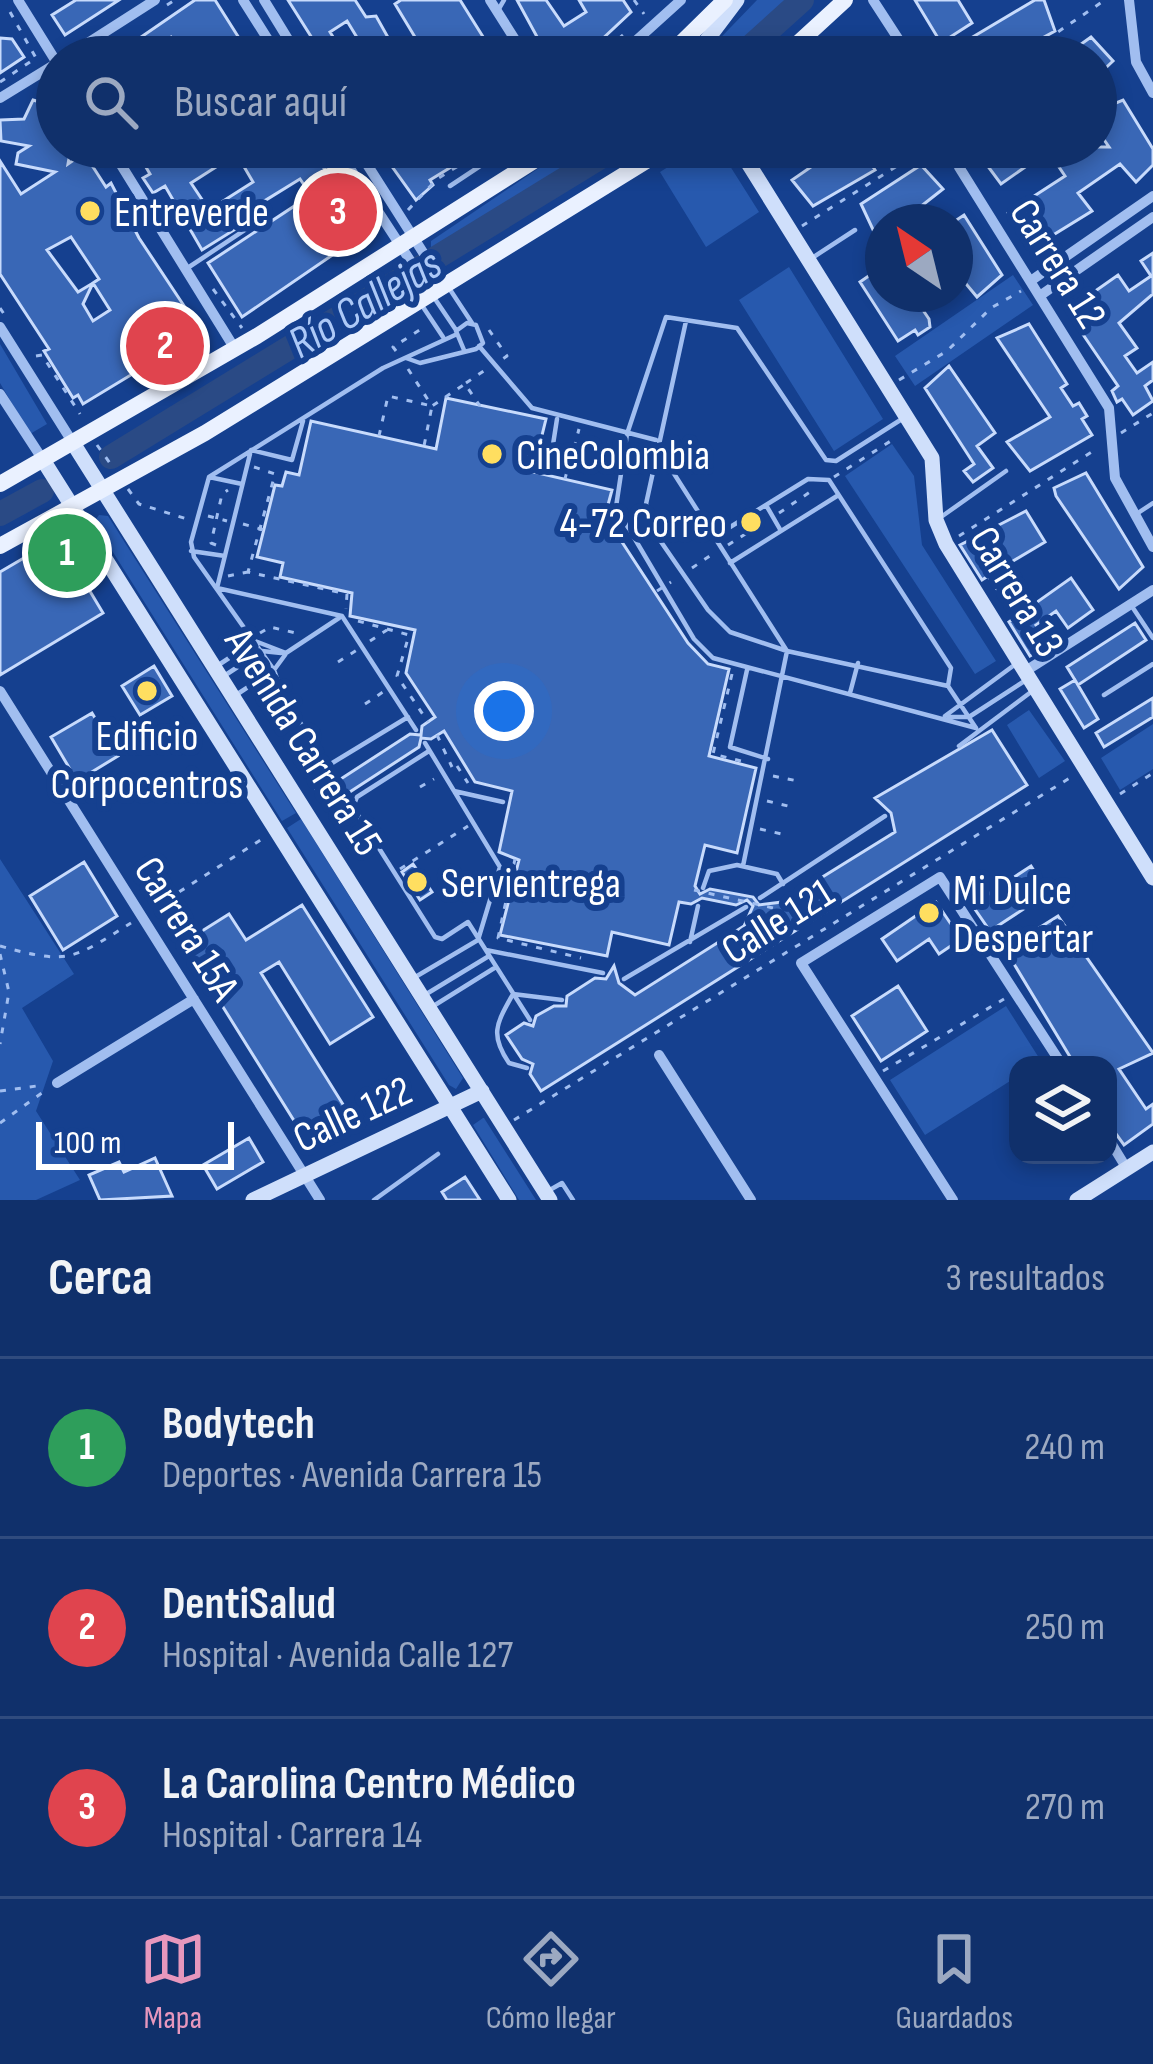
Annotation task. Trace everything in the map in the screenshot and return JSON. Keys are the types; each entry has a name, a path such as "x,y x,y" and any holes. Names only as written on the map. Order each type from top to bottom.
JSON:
{"main road":[{"path":"688,36 725,0"},
{"path":"710,36 737,0"},
{"path":"805,36 844,0"},
{"path":"0,484 410,248 510,168"},
{"path":"0,546 634,168"},
{"name":"Carrera 13","path":"751,168 935,466 936,520 1026,676 1153,878"},
{"name":"Avenida Carrera 15","path":"73,443 548,1196"},
{"name":"Avenida Carrera 15","path":"43,460 509,1200"},
{"name":"Calle 122","path":"253,1200 482,1091"},
{"path":"1078,1200 1153,1153"}],"street":[{"path":"99,36 155,0"},
{"path":"243,0 266,36"},
{"path":"264,0 286,36"},
{"path":"641,36 681,0"},
{"path":"873,0 896,36"},
{"path":"1129,0 1136,62 1153,93"},
{"path":"12,3 37,36"},
{"path":"497,4 515,36"},
{"path":"0,98 36,76"},
{"path":"123,168 236,349"},
{"path":"351,168 410,248"},
{"path":"367,168 434,287"},
{"name":"Carrera 12","path":"960,168 1109,408 1115,478 1153,548"},
{"path":"1032,280 1153,196"},
{"path":"1042,295 1153,217"},
{"path":"6,327 73,443"},
{"path":"0,394 43,460"},
{"path":"1026,676 1153,590"},
{"name":"Carrera 15A","path":"0,692 320,1200"},
{"path":"0,718 13,711"},
{"name":"Calle 121","path":"874,1077 801,963 940,877 1016,992"},
{"path":"1016,992 1056,1056"},
{"path":"57,1083 194,999"},
{"path":"658,1055 751,1200"},
{"path":"874,1077 952,1200"},
{"path":"1117,1152 1127,1168"}],"lane":[{"path":"450,186 478,168"},
{"path":"186,269 257,222"},
{"path":"808,261 855,230"},
{"path":"434,287 482,332 479,346"},
{"path":"434,287 464,350"},
{"path":"434,287 445,339"},
{"path":"905,417 836,460 826,460 737,328 666,317 627,434 618,470 616,508 694,639 713,658 976,728"},
{"path":"686,321 646,505 657,536 723,626 787,651 948,686"},
{"path":"408,717 329,765 284,699 262,651 191,550 209,477 303,417 472,323"},
{"path":"406,358 420,363 479,346"},
{"path":"479,346 522,401 557,418 658,444 718,551 787,651 769,759 743,866"},
{"path":"250,450 290,461 303,417"},
{"path":"557,418 552,451 618,470"},
{"path":"217,588 250,450"},
{"path":"936,520 1006,471"},
{"path":"209,477 242,484"},
{"path":"714,537 808,479 829,480 950,668 948,686 976,728"},
{"path":"730,563 838,495"},
{"path":"1133,516 1153,503"},
{"path":"766,505 782,531"},
{"path":"191,550 225,556"},
{"path":"217,588 342,616 416,730"},
{"path":"1131,604 1153,638"},
{"path":"234,696 274,670 286,653 342,616"},
{"path":"219,672 254,640"},
{"path":"254,640 286,653"},
{"path":"219,672 262,651 286,653"},
{"path":"850,694 858,664"},
{"path":"1104,695 1153,664"},
{"path":"747,670 731,750 769,759"},
{"path":"944,717 959,702 1026,676"},
{"path":"944,717 969,717 1026,676"},
{"path":"959,746 1026,676"},
{"path":"412,980 478,940 500,867 425,743"},
{"path":"429,751 353,803 437,939 468,922 530,1020"},
{"path":"454,791 503,802"},
{"path":"760,898 885,816"},
{"path":"703,887 713,868 743,866 777,874 783,884"},
{"path":"690,943 698,906"},
{"path":"624,980 746,907"},
{"path":"426,1002 488,953 603,973"},
{"path":"426,1002 496,967"},
{"path":"513,994 562,1000"},
{"path":"513,994 494,1037 512,1067 526,1067"},
{"path":"374,1200 438,1154"},
{"path":"548,1196 562,1183 573,1200"}],"path":[{"path":"634,0 646,15 636,24"},
{"path":"1052,36 1105,0"},
{"path":"0,82 36,56 12,3"},
{"path":"621,36 626,32"},
{"path":"801,227 894,168"},
{"path":"886,388 947,351 991,308 1010,301 1032,280"},
{"path":"209,286 239,328 247,327"},
{"path":"0,308 6,327"},
{"path":"31,357 42,355 80,413"},
{"path":"465,384 494,365"},
{"path":"379,436 388,396 432,406 424,446"},
{"path":"952,541 1153,412"},
{"path":"691,569 897,437"},
{"path":"139,503 189,520"},
{"path":"656,591 671,582"},
{"path":"254,640 270,627 302,632 305,586"},
{"path":"734,667 713,754 798,781"},
{"path":"722,716 736,719"},
{"path":"1113,798 1153,773"},
{"name":"Calle 121","path":"512,1121 1076,774"},
{"path":"759,799 792,807"},
{"path":"394,873 475,821"},
{"path":"752,827 786,835"},
{"path":"0,946 45,958 78,957 269,834"},
{"path":"515,860 498,938 602,963"},
{"path":"694,890 773,908"},
{"path":"0,954 9,992 0,1044"},
{"path":"874,1077 1016,992"},
{"path":"0,1091 57,1083"},
{"path":"0,1123 57,1083"}],"shaded area":[{"path":"757,0 791,0 752,36 722,36"},
{"path":"539,168 563,168 431,250 431,241"},
{"path":"666,168 731,168 759,212 706,247 660,172"},
{"path":"789,267 883,419 834,451 739,300"},
{"path":"1013,275 1033,305 915,386 895,356 959,312 973,312 973,302"},
{"path":"0,344 47,424 30,434 0,383"},
{"path":"892,444 914,476 922,545 996,661 975,674 845,476"},
{"path":"99,515 108,516 296,813 282,821 94,522"},
{"path":"1029,710 1065,761 1039,778 1007,725"},
{"path":"1153,724 1153,769 1120,790 1101,758"},
{"path":"301,819 463,1078 456,1089 449,1085 287,828"},
{"path":"0,859 74,974 22,1008 53,1061 36,1111 80,1180 36,1200 0,1200"},
{"path":"1006,1006 1038,1056 1009,1056 1009,1082 925,1135 890,1080"},
{"path":"483,1118 536,1200 519,1200 473,1125"}],"building":[{"path":"76,0 119,0 65,35 52,15"},
{"path":"195,0 215,0 238,36 143,36"},
{"path":"288,0 355,0 366,17 376,16 387,36 356,36 347,21 330,32 332,36 311,36"},
{"path":"401,0 460,0 482,36 414,36 395,4"},
{"path":"517,0 546,0 564,26 586,12 579,0 623,0 631,12 605,36 537,36"},
{"path":"915,0 958,0 972,23 952,36 937,36"},
{"path":"1035,0 1044,0 1055,31 1046,36 974,36"},
{"path":"0,38 12,39 24,57 0,73"},
{"path":"1123,100 1153,149 1153,165 1136,182 1117,166 1117,102"},
{"path":"36,101 36,168 94,168 106,187 111,183 139,238 206,339 187,351 182,344 83,404 78,395 73,398 44,351 49,349 0,274 0,161 21,194 55,172 16,164 18,153 29,146 1,141 0,120 24,119","holes":["71,237 99,279 78,292 47,250","93,283 110,310 93,321 83,304"]},
{"path":"146,168 214,168 191,183 209,210 253,182 245,168 324,168 366,232 242,317 208,263 311,195 300,179 253,208 258,215 202,250 165,186 153,193 143,178 150,174"},
{"path":"393,168 450,168 430,180 433,185 416,200"},
{"path":"809,168 875,170 813,206 792,180"},
{"path":"916,168 924,168 943,189 924,204 865,204 865,213 861,204"},
{"path":"989,168 1024,168 1001,184"},
{"path":"1060,168 1114,168 1078,193 1092,211 1032,248 1008,213 1065,176"},
{"path":"973,229 1002,275 977,297 973,292"},
{"path":"1153,253 1153,294 1119,323 1137,348 1125,356 1137,373 1153,362 1153,380 1145,386 1153,401 1133,415 1122,399 1117,402 1112,391 1118,386 1067,311 1118,275 1129,291 1151,276 1141,261"},
{"path":"879,312 924,312 930,327 898,341"},
{"path":"1029,324 1067,384 1061,388 1087,416 1082,419 1092,435 1030,471 1007,442 1050,417 997,338"},
{"path":"949,366 995,433 977,446 993,468 973,482 964,471 974,464 925,388"},
{"path":"446,398 546,419 533,472 612,490 605,516 688,643 708,664 729,669 709,756 756,768 737,853 705,845 695,886 700,894 710,889 753,897 759,905 782,902 895,832 891,813 875,798 992,730 1027,785 541,1091 530,1074 533,1064 522,1059 506,1035 524,1023 533,1026 536,1016 554,1006 566,1006 567,996 595,978 606,979 614,966 619,983 635,995 744,926 753,906 747,900 736,905 702,898 691,904 679,902 669,945 612,932 607,956 500,935 519,860 499,852 512,791 475,782 444,731 431,739 421,738 419,747 339,799 345,809 334,817 310,780 321,773 330,786 410,734 421,735 422,726 435,717 406,673 415,630 350,616 352,593 280,577 283,563 257,557 275,485 282,486 286,472 299,475 311,421 436,449"},
{"path":"1086,473 1143,567 1119,589 1056,496 1054,488"},
{"path":"1026,511 1045,542 1008,564 1020,582 1001,595 988,576 982,580 960,545"},
{"path":"58,538 103,613 0,675 0,572"},
{"path":"1071,578 1093,610 1068,628 1056,611 1036,625 1050,644 1030,656 1009,622"},
{"path":"1135,623 1146,640 1078,685 1067,667"},
{"name":"Edificio Corpocentros","path":"154,666 172,696 140,715 122,686"},
{"path":"1075,680 1098,719 1084,728 1060,689"},
{"path":"1153,698 1153,717 1104,747 1096,733"},
{"path":"92,713 118,756 77,781 51,737"},
{"path":"84,862 117,916 63,950 30,896"},
{"name":"Servientrega","path":"413,864 432,892 420,900 402,872"},
{"path":"1031,866 1048,893 990,931 972,905"},
{"path":"936,902 961,939 939,954 929,939 897,961 882,939"},
{"path":"302,905 373,1017 330,1044 279,962 261,973 354,1122 308,1143 183,943 229,914 246,940"},
{"path":"1058,916 1153,1053 1119,1069 1146,1109 1153,1104 1153,1124 1124,1145 1117,1135 1117,1056 1070,1056 1005,949"},
{"path":"898,986 927,1031 881,1061 852,1016"},
{"path":"249,1138 263,1162 217,1189 203,1165"},
{"path":"155,1158 172,1196 100,1200 89,1175 119,1162 124,1172"},
{"path":"465,1177 480,1200 447,1200 442,1192"}],"waterway":[{"name":"Río Callejas","path":"762,36 802,0"},
{"name":"Río Callejas","path":"111,457 583,168"},
{"name":"Río Callejas","path":"0,514 42,491"}],"place":[{"name":"Entreverde","path":"90,211"},
{"name":"La Carolina Centro Médico","path":"338,212"},
{"name":"DentiSalud","path":"165,346"},
{"name":"CineColombia","path":"492,454"},
{"name":"4-72 Correo","path":"751,522"},
{"name":"Bodytech","path":"67,553"},
{"name":"Edificio Corpocentros","path":"147,691"},
{"name":"Servientrega","path":"417,882"},
{"name":"Mi Dulce Despertar","path":"929,913"}]}
